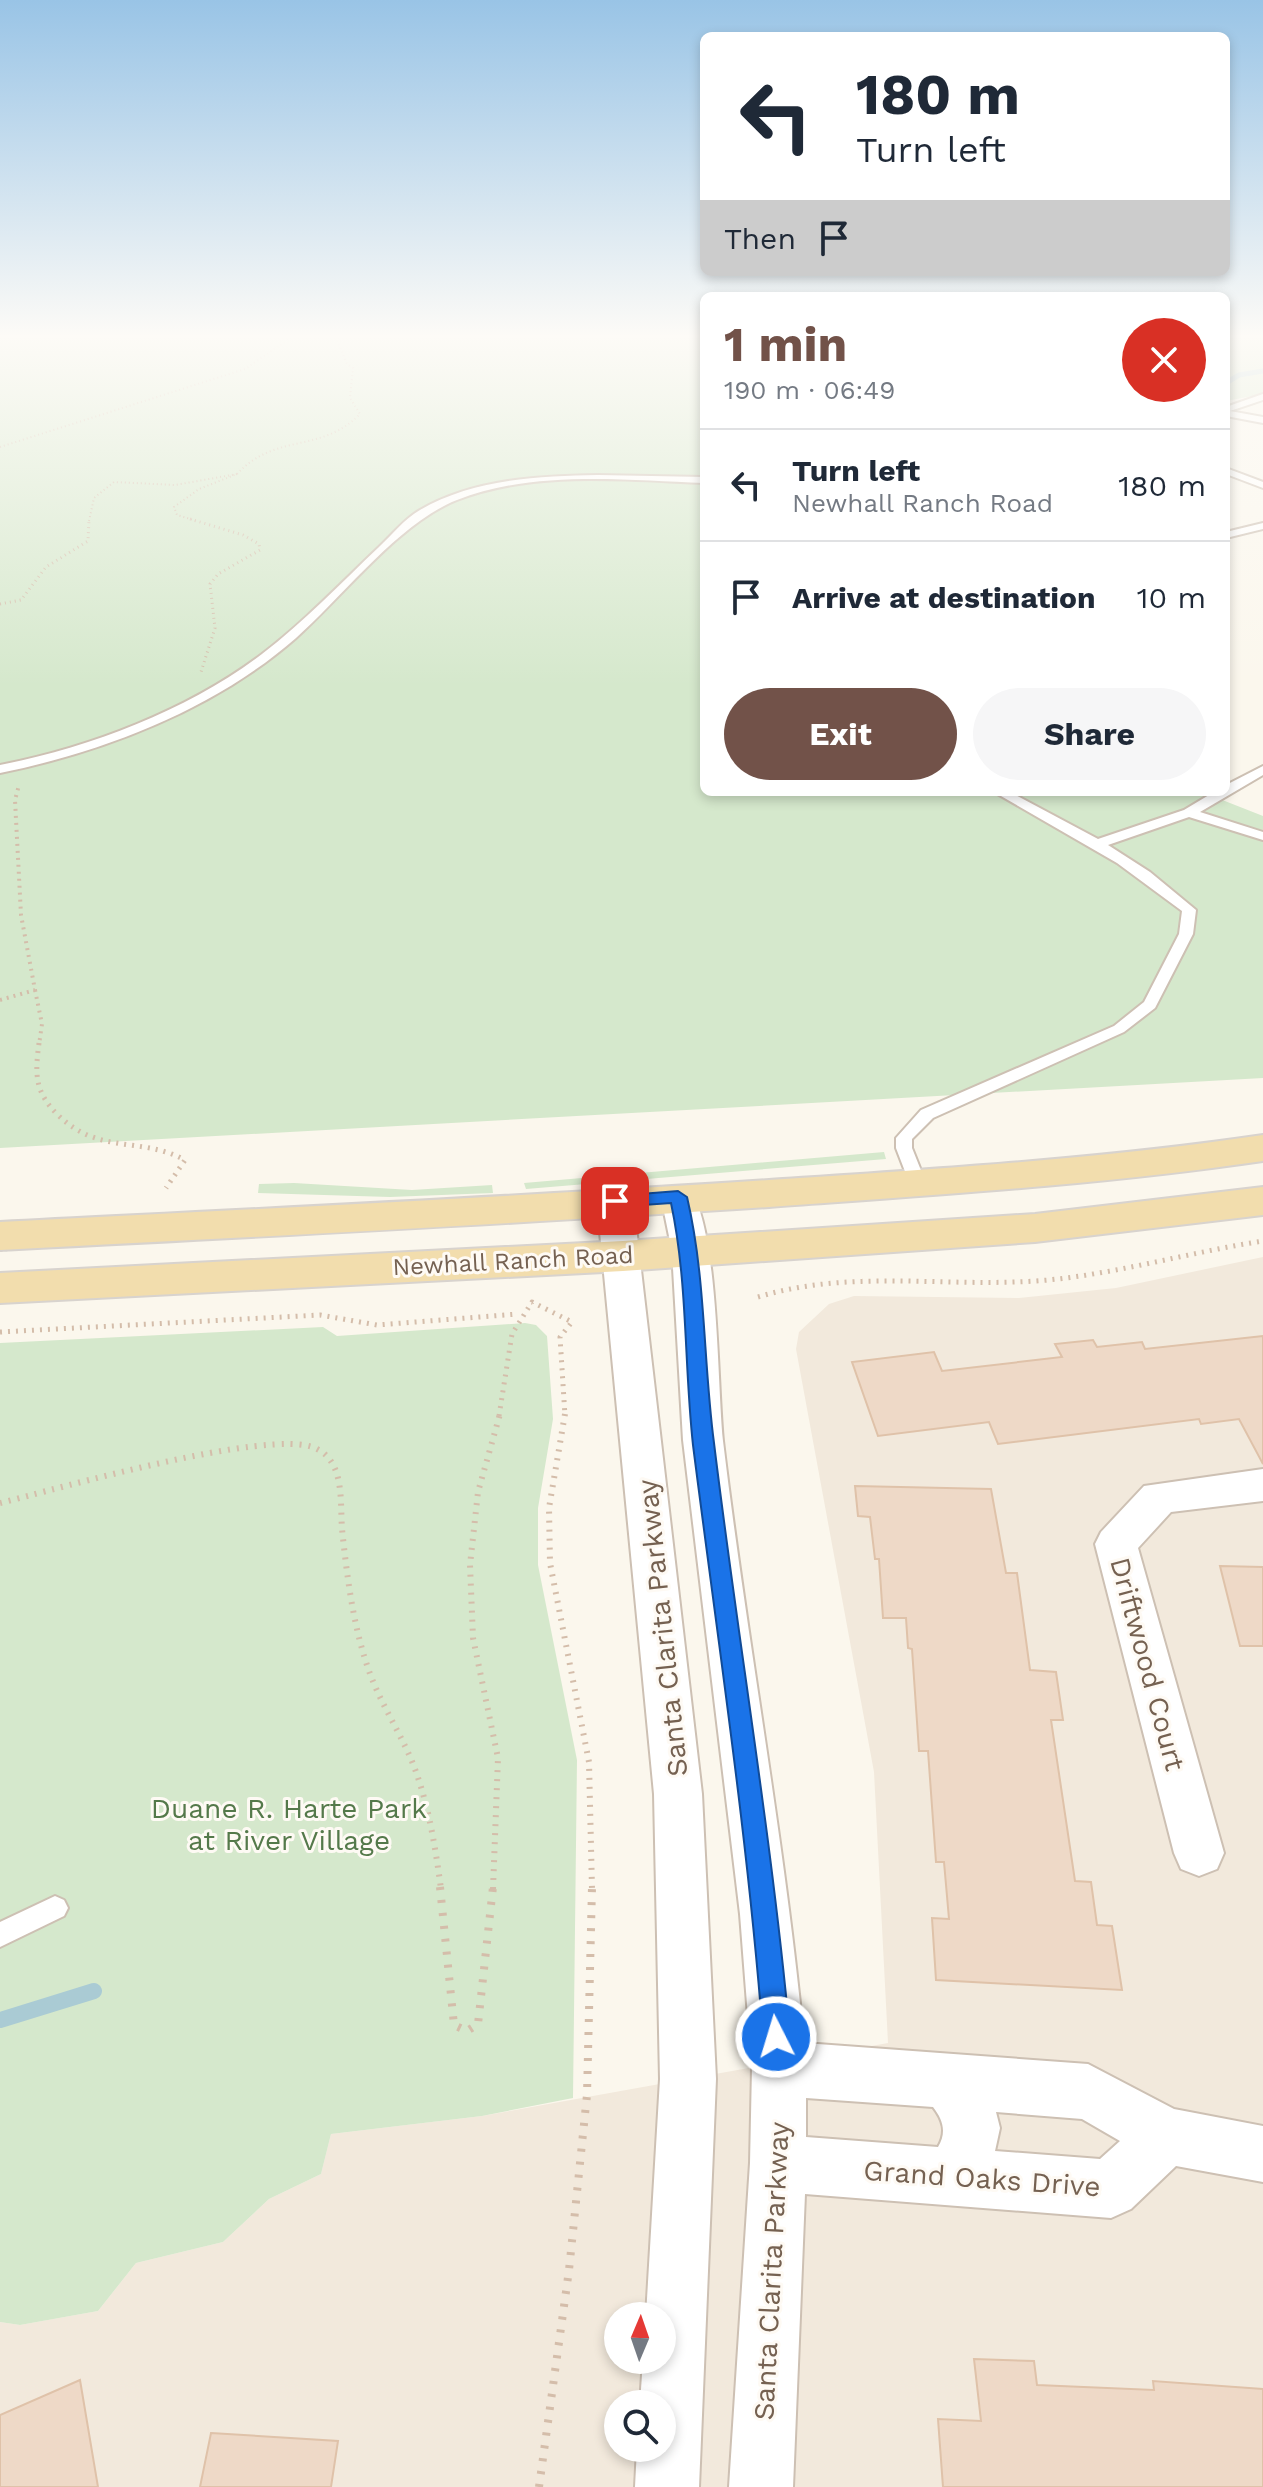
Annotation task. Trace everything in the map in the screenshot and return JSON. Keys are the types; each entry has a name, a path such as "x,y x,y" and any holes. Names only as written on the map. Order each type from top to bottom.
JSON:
{"main road":[{"name":"Newhall Ranch Road","path":"0,1236 504,1211 615,1201 917,1183 1181,1160 1263,1148"},
{"name":"Newhall Ranch Road","path":"0,1288 623,1256 1035,1228 1263,1201"}],"street":[{"name":"Santa Clarita Parkway","path":"678,1197 690,1251 703,1440 766,1914 779,2068 778,2163 761,2487"},
{"name":"Santa Clarita Parkway","path":"615,1201 678,1794 688,2079 667,2487"},
{"name":"Driftwood Court","path":"1199,1853 1116,1544 1159,1497 1263,1485"},
{"path":"779,2068 1088,2092 1166,2136 1263,2154"},
{"path":"947,2081 968,2105 973,2128 969,2153 952,2177"},
{"name":"Grand Oaks Drive","path":"778,2163 1111,2189 1166,2136"}],"lane":[{"path":"1230,473 1263,485"},
{"path":"0,769 64,755 171,711 198,696 287,640 422,513 446,502 516,484 579,477 700,480"},
{"path":"1230,534 1263,526"},
{"path":"1230,788 1263,770"},
{"path":"917,1183 904,1148 904,1138 927,1114 1119,1029 1150,1005 1186,934 1189,910 1100,843 1008,796"},
{"path":"1100,843 1189,813 1216,796"},
{"path":"1189,813 1263,836"},
{"path":"0,1935 55,1908"}],"path":[{"path":"198,696 202,664 216,623 207,590 210,582 218,574 253,559 260,550 259,544 243,535 177,515 174,507 199,489 237,474 253,454"},
{"path":"0,604 21,600 46,567 88,541 92,504 97,493 105,487 135,479 173,485 237,474"},
{"path":"24,766 15,800 21,915 42,1024 34,1078 43,1098 76,1132 118,1146 172,1153 185,1160 166,1188"},
{"path":"0,1000 35,990"},
{"path":"758,1297 792,1284 852,1280 990,1284 1049,1280 1121,1270 1263,1241"},
{"path":"0,1503 84,1482 269,1445 311,1446 328,1456 337,1470 348,1585 358,1631 369,1671 416,1772 435,1848 454,2025 467,2031 478,2024 499,1776 498,1748 473,1638 472,1541 478,1492 503,1401 511,1329 518,1314 532,1302 572,1322 560,1337 565,1423 549,1508 550,1563 557,1612 589,1762 592,1874 587,2095 569,2270 539,2487"},
{"path":"0,1332 320,1315 377,1325 518,1314"}],"shaded area":[{"path":"1263,1257 1263,2487 0,2487 0,2322 20,2325 98,2311 136,2263 223,2242 269,2199 321,2174 331,2134 482,2116 888,2043 874,1772 796,1349 799,1332 829,1304 854,1296 1019,1298 1116,1288"}],"green space":[{"path":"0,454 700,454 700,796 1212,796 1263,816 1263,1078 0,1148"},
{"path":"884,1152 886,1159 526,1189 524,1183"},
{"path":"259,1184 412,1190 492,1185 493,1193 390,1197 258,1193"},
{"name":"Duane R. Harte Park at River Village","path":"525,1323 536,1325 547,1336 553,1419 538,1508 538,1565 577,1760 573,2098 482,2116 331,2134 321,2174 269,2199 223,2242 136,2263 98,2311 20,2325 0,2322 0,1343 323,1327 337,1336"}],"building":[{"path":"1263,1336 1263,1464 1239,1419 1201,1424 1199,1419 998,1444 989,1422 878,1436 852,1362 934,1352 942,1371 1062,1357 1055,1344 1093,1340 1097,1347 1142,1342 1145,1349"},
{"path":"855,1486 991,1489 1006,1573 1017,1573 1030,1670 1056,1672 1063,1720 1051,1720 1075,1881 1091,1882 1097,1925 1112,1926 1122,1990 936,1980 932,1918 949,1919 944,1862 936,1862 928,1751 919,1751 912,1649 908,1648 906,1618 883,1618 879,1559 875,1559 870,1517 858,1516"},
{"path":"1220,1566 1263,1567 1263,1646 1240,1646"},
{"path":"974,2359 1034,2361 1037,2385 1154,2390 1153,2381 1263,2389 1263,2487 943,2487 938,2419 981,2421"},
{"path":"80,2380 98,2487 0,2487 0,2415"},
{"path":"211,2433 338,2441 331,2487 200,2487"}],"waterway":[{"path":"0,2020 94,1991"}],"route":[{"path":"615,1201 678,1197 690,1251 691,1304 703,1440 766,1914 776,2037"}]}
